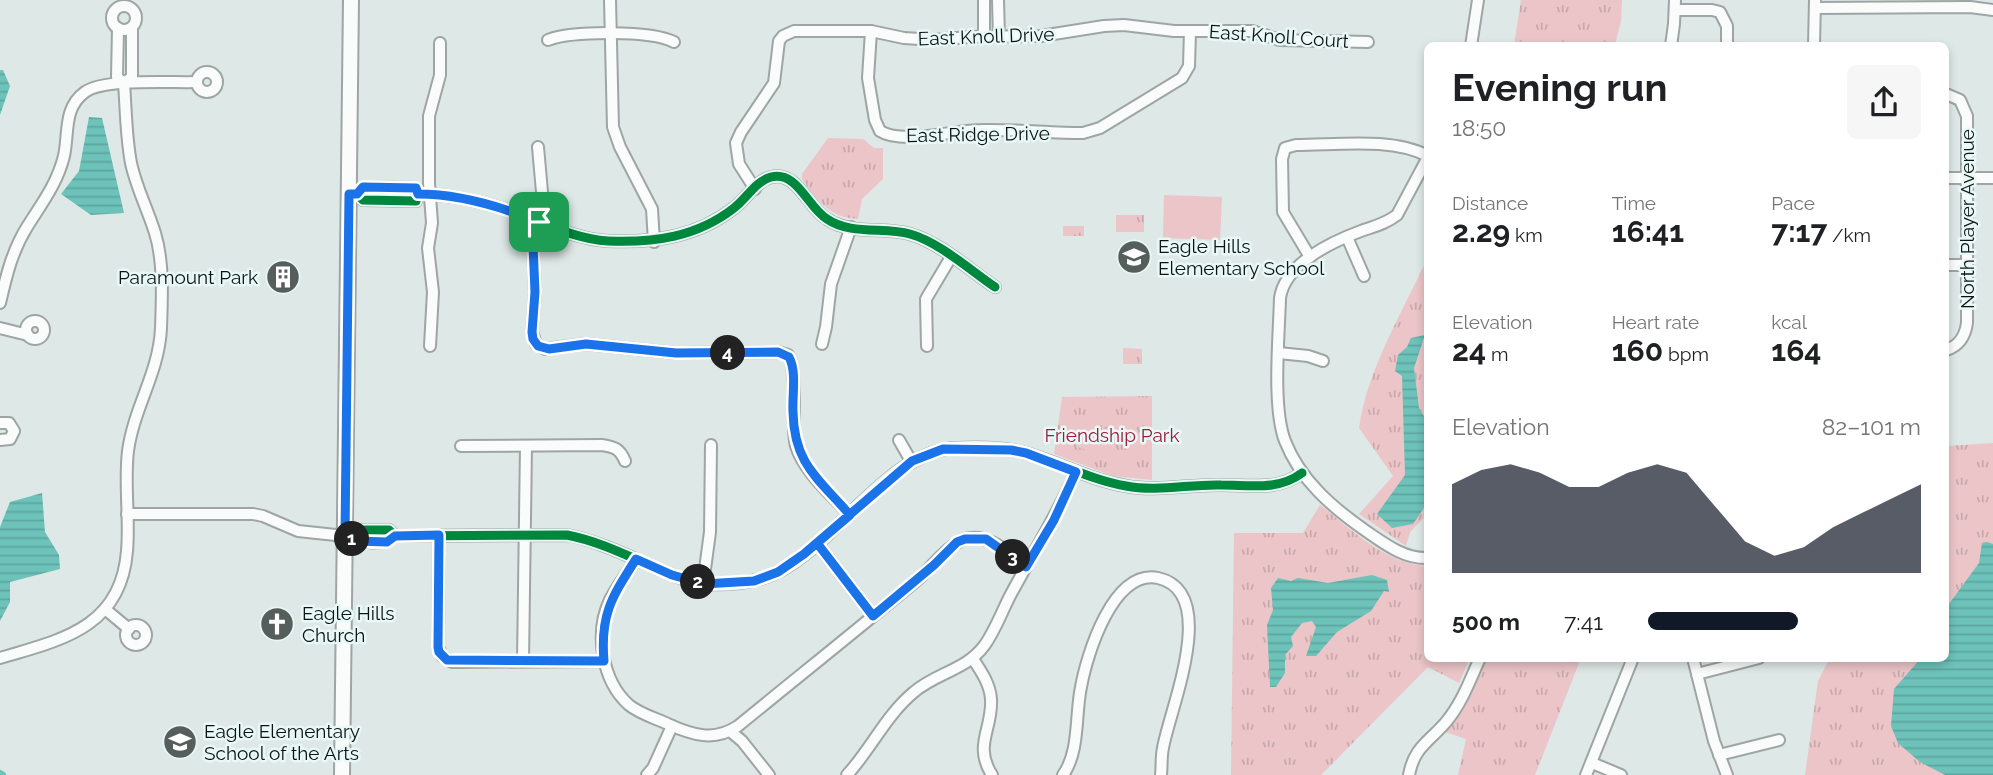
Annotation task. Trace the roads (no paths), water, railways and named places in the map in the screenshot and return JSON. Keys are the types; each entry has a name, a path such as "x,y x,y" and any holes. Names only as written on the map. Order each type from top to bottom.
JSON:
{"main road":[{"path":"342,775 353,194 351,0"}],"street":[{"path":"610,0 613,127 620,147 649,199 654,242"},
{"path":"984,0 984,37"},
{"path":"998,0 999,37"},
{"path":"1472,42 1478,0"},
{"path":"124,83 132,77 132,28 137,19 131,3 117,4 112,16 113,23 125,30 132,28"},
{"path":"1814,42 1815,4 1970,7 1993,10"},
{"path":"1671,42 1675,5 1720,12 1727,26 1727,42"},
{"name":"East Knoll Drive","path":"755,189 739,164 736,143 774,83 778,46 783,36 794,31 871,31 920,40 1041,36 1124,25 1190,31"},
{"path":"0,658 66,638 87,626 105,609 117,591 124,570 127,551 128,454 131,436 154,374 160,347 161,315 160,255 156,235 131,166 124,83 117,77 118,28"},
{"name":"East Ridge Drive","path":"871,31 869,78 875,120 880,131 891,135 938,136 977,130 1083,133 1100,128 1181,78 1189,66 1190,31"},
{"name":"East Knoll Court","path":"1190,31 1252,31 1280,40 1368,43"},
{"path":"548,40 566,35 610,34 654,35 674,42"},
{"path":"430,346 433,292 428,248 432,223 424,194 429,116 440,75 440,43"},
{"path":"0,303 16,249 58,178 65,153 68,117 77,99 93,88 124,83 197,82"},
{"name":"North Player Avenue","path":"1949,95 1960,100 1967,116 1967,323 1962,339 1949,348"},
{"path":"1310,257 1283,212 1282,159 1285,148 1296,145 1395,145 1424,154"},
{"path":"538,147 542,192 533,245 535,292 532,332 536,344 545,349 586,344 676,353 778,352 789,357 793,366 793,415 797,449 805,464 850,515"},
{"path":"1424,163 1396,215 1377,227 1347,237 1310,257 1287,275 1281,287 1279,353 1280,423 1285,441 1302,473 1332,506 1395,550 1410,557 1424,558"},
{"path":"353,194 363,200 415,201 424,194 464,198 587,239 654,242 708,224 732,211 771,177 784,177 797,187 822,216 839,226 892,230 913,235 933,244 995,287"},
{"path":"1949,178 1993,178"},
{"path":"822,344 831,284 851,228"},
{"path":"1347,237 1364,276"},
{"path":"927,346 926,299 951,257"},
{"path":"1949,265 1967,265"},
{"path":"0,328 28,335"},
{"path":"1279,353 1308,356 1323,361"},
{"path":"0,423 9,424 14,431 10,439 0,440"},
{"path":"899,440 912,461"},
{"path":"704,584 710,532 711,445"},
{"path":"461,446 615,447 625,461"},
{"path":"523,661 526,446"},
{"path":"127,514 253,514 298,531 345,536 357,530 389,530 395,536 567,535 589,539 672,575 704,584 754,581 778,572 817,543 912,461 943,449 995,448 1026,453 1076,472 1128,486 1154,489 1216,485 1277,486 1302,473"},
{"path":"847,775 894,713 914,692 973,659 986,644 1054,520 1076,472"},
{"path":"439,535 438,647 442,656 452,662 604,661"},
{"path":"636,559 609,602 604,624 604,661 612,685 629,705 699,736 730,731 873,616 957,542 965,539 986,539 1026,567"},
{"path":"817,543 873,616"},
{"path":"1063,775 1073,753 1083,676 1101,624 1127,586 1140,579 1153,578 1171,584 1183,596 1187,615 1184,674 1163,747 1161,775"},
{"path":"105,609 129,628"},
{"path":"973,659 983,674 991,699 983,747 990,774"},
{"path":"1409,775 1412,762 1421,746 1446,722 1462,698 1478,662"},
{"path":"1586,775 1631,662"},
{"path":"1694,662 1719,755 1727,775"},
{"path":"1698,674 1744,662"},
{"path":"647,775 653,768 672,726"},
{"path":"730,731 742,741 769,775"},
{"path":"1719,755 1779,740"},
{"path":"1592,763 1621,775"}],"water":[{"path":"0,70 3,70 10,86 0,115"},
{"path":"89,117 102,118 124,213 91,215 61,194 79,171"},
{"path":"1424,335 1414,368 1419,408 1424,416 1424,508 1413,524 1392,528 1377,514 1405,475 1402,376 1395,371 1398,355 1407,347 1411,338"},
{"path":"42,493 45,532 59,555 60,569 10,582 10,602 0,621 0,527 10,502"},
{"path":"1982,543 1993,544 1993,775 1945,775 1920,762 1898,743 1891,726 1894,689 1918,662 1949,662 1949,604 1979,563"},
{"path":"1372,575 1387,580 1389,592 1384,591 1371,611 1337,632 1316,656 1306,656 1316,627 1312,621 1302,623 1291,637 1293,646 1285,655 1285,673 1276,687 1270,687 1267,625 1273,610 1271,588 1278,578 1328,583"}],"place":[{"name":"Eagle Hills Elementary School","path":"1134,257"},
{"name":"Paramount Park","path":"283,277"},
{"name":"Eagle Hills Church","path":"277,624"},
{"name":"Eagle Elementary School of the Arts","path":"180,742"}],"park label":[{"name":"Friendship Park","path":"1112,435"}]}
